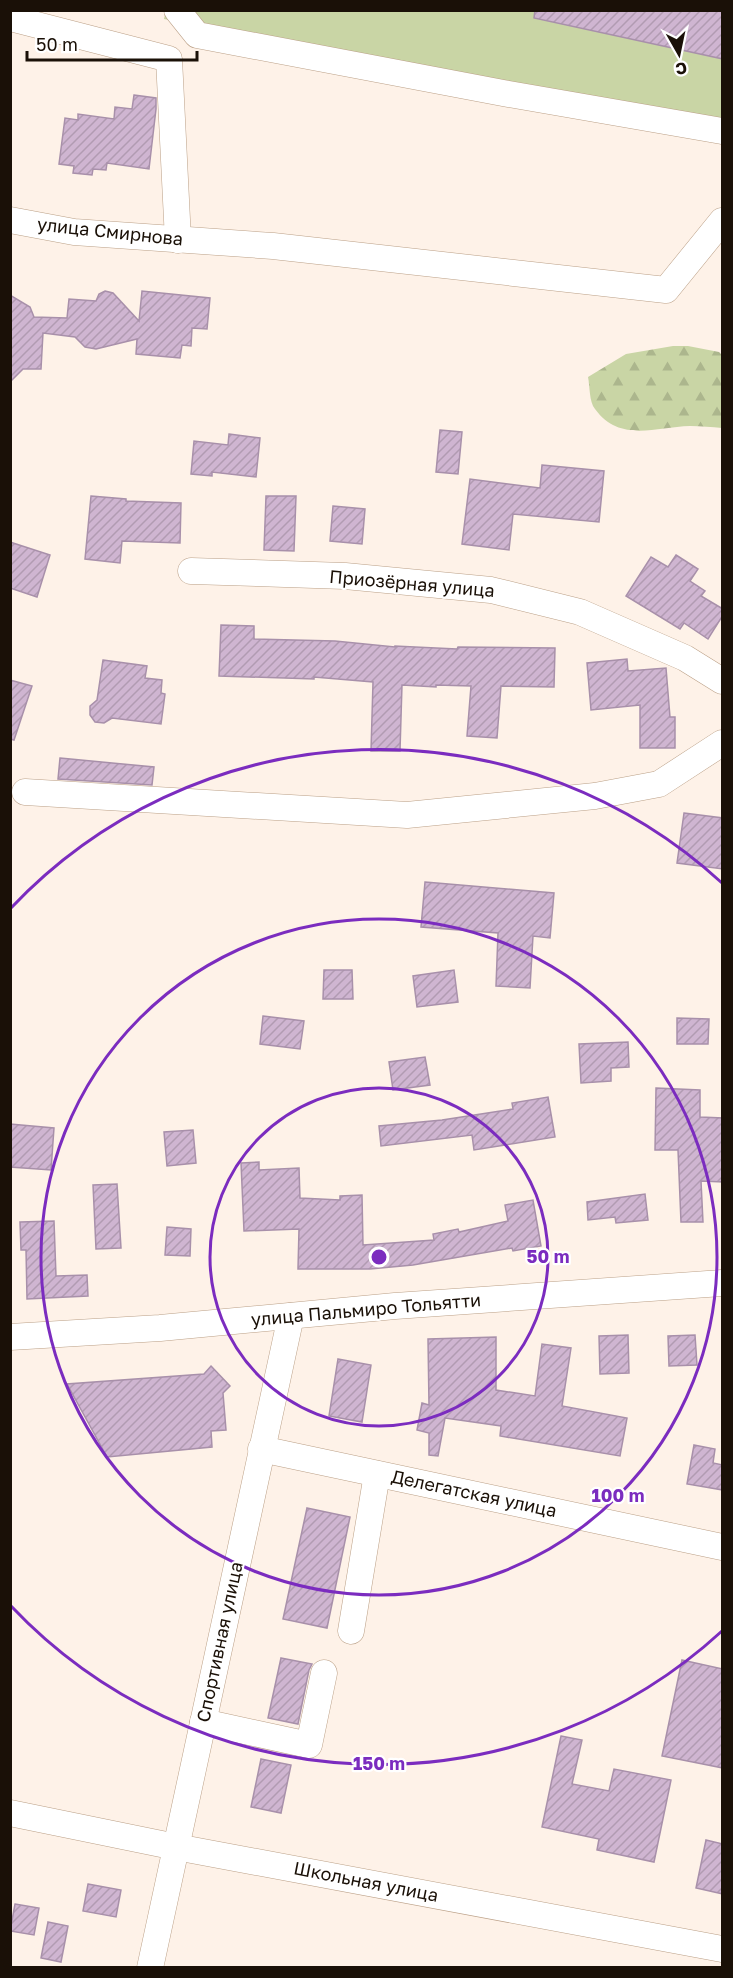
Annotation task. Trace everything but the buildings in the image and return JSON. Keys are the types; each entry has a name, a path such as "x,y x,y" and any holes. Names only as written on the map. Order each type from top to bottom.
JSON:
{"street":[{"path":"177,10 197,35 503,93 723,131"},
{"path":"10,18 169,59 178,240"},
{"name":"улица Смирнова","path":"10,220 74,232 285,248 666,290 723,221"},
{"name":"Приозёрная улица","path":"191,571 345,576 491,590 580,612 685,658 723,681"},
{"path":"25,792 407,815 595,796 659,784 723,744"},
{"name":"улица Пальмиро Тольятти","path":"10,1337 159,1328 395,1306 723,1283"},
{"name":"Спортивная улица","path":"150,1968 291,1316"},
{"name":"Делегатская улица","path":"261,1449 723,1547"},
{"path":"351,1631 377,1474"},
{"path":"203,1722 309,1745 324,1673"},
{"name":"Школьная улица","path":"10,1813 176,1847 723,1949"}],"green space":[{"path":"166,10 722,11 722,133 164,19"},
{"path":"673,346 688,346 719,352 722,355 722,428 690,426 639,431 627,430 605,420 593,406 588,377 626,354"}]}
